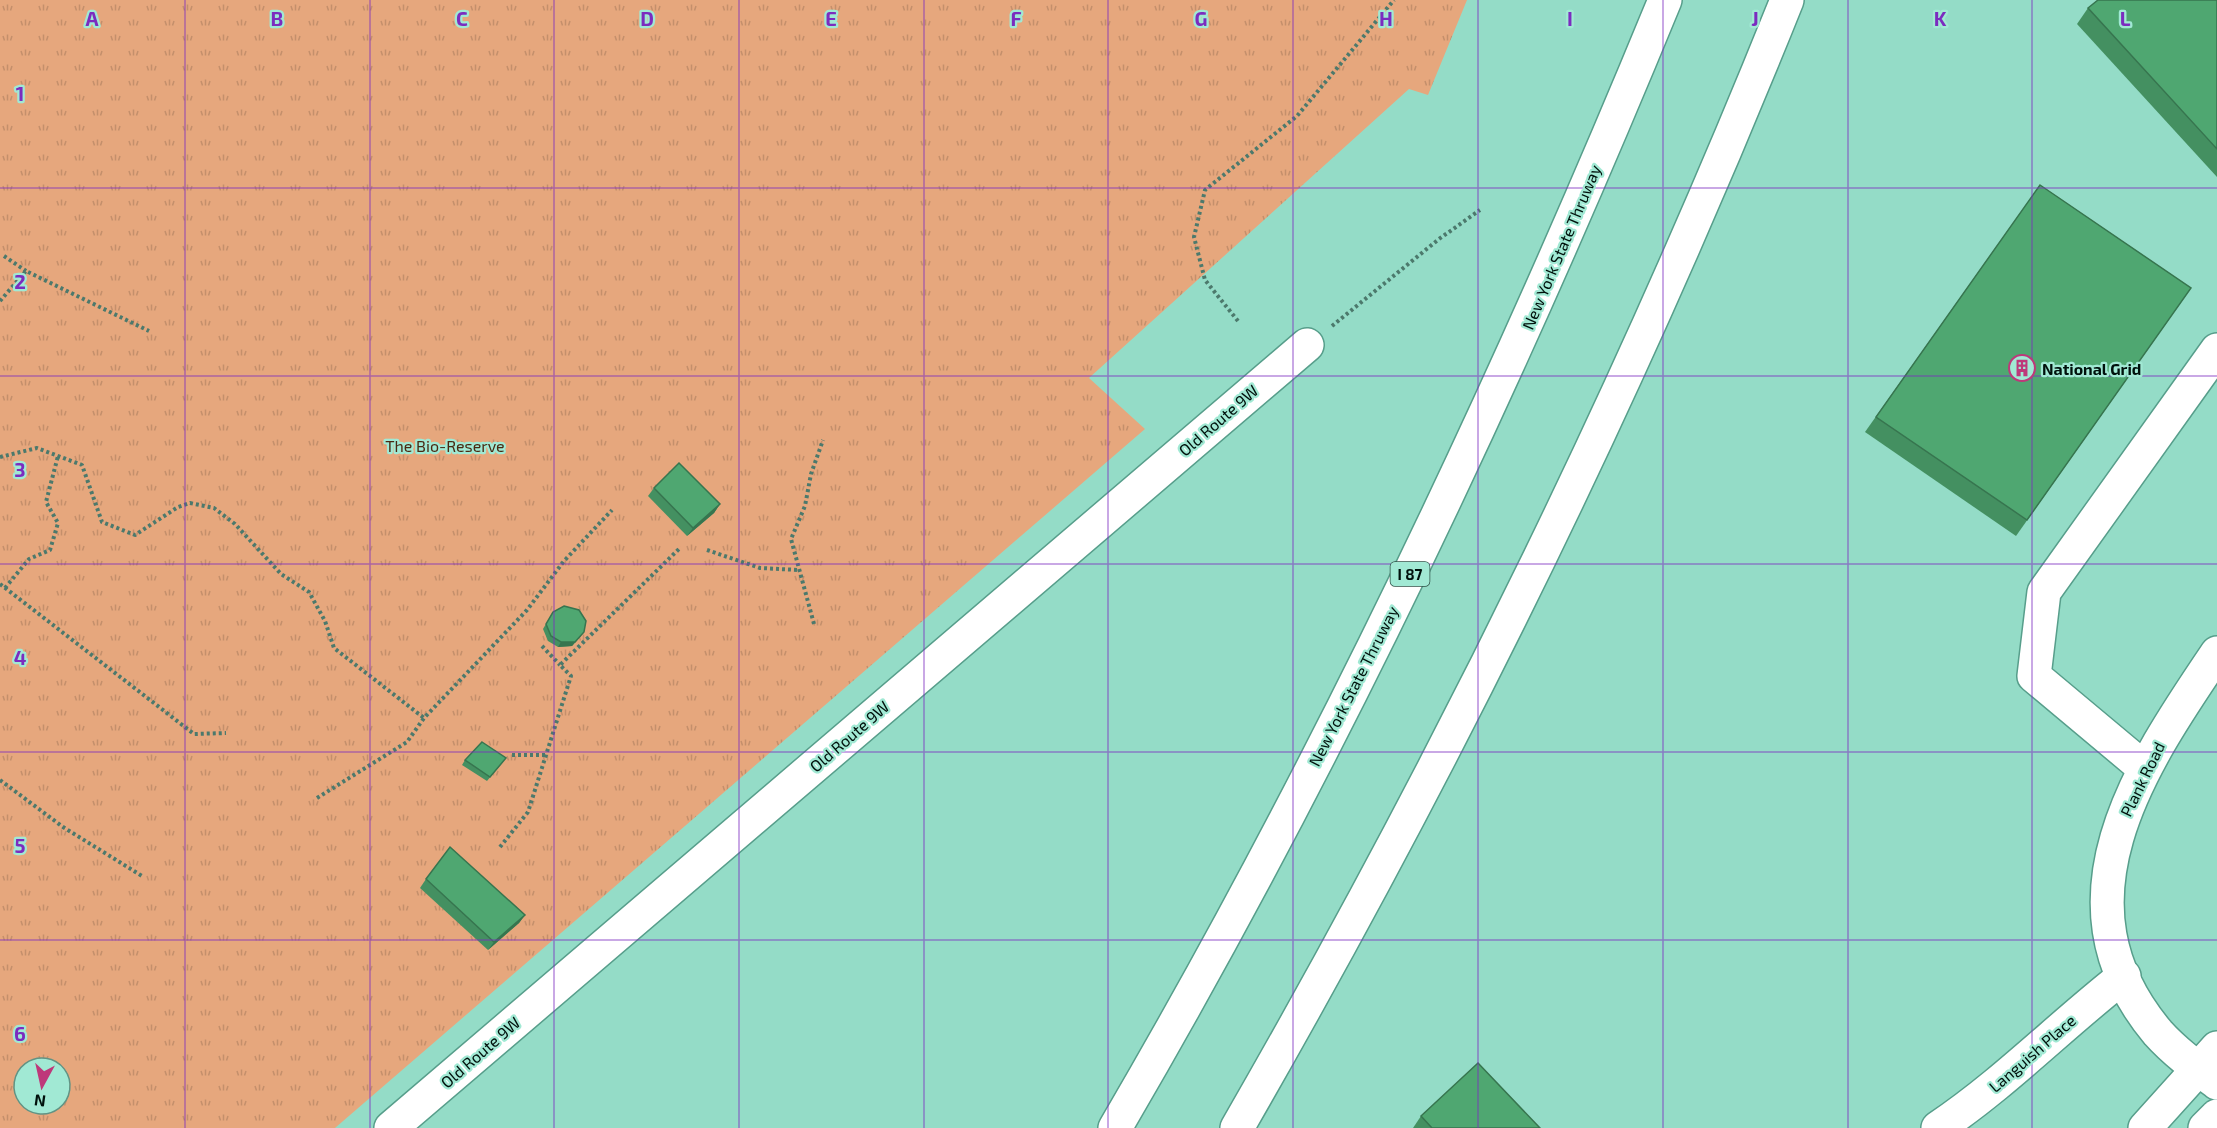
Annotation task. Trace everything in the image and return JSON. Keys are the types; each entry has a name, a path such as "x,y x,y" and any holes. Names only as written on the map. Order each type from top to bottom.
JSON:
{"main road":[{"name":"New York State Thruway","path":"1115,1128 1254,879 1421,553 1535,308 1665,0"},
{"path":"1237,1128 1394,846 1520,599 1677,259 1786,0"},
{"name":"Old Route 9W","path":"391,1128 1307,345"},
{"path":"2144,768 2034,676 2044,592 2217,350"},
{"name":"Plank Road","path":"2211,1067 2158,1033 2124,976 2111,936 2107,888 2119,827 2144,768 2217,653"},
{"name":"Languish Place","path":"1938,1128 1989,1090 2085,1006 2124,976"},
{"path":"2145,1128 2211,1067"},
{"path":"2205,1128 2217,1116"}],"path":[{"path":"1238,321 1205,280 1194,237 1205,190 1297,116 1394,0"},
{"path":"1307,345 1480,210"},
{"path":"4,256 26,271 149,331"},
{"path":"0,301 26,271"},
{"path":"814,624 791,539 805,506 811,474 823,440"},
{"path":"0,457 37,448 82,465 102,522 135,535 178,507 190,503 214,508 235,524 281,574 309,592 325,621 334,648 424,718"},
{"path":"5,588 29,559 50,550 58,523 46,502 58,456"},
{"path":"317,798 407,742 424,718 527,610 564,561 612,510"},
{"path":"560,665 681,547"},
{"path":"707,550 760,568 799,570"},
{"path":"0,584 194,734 226,733"},
{"path":"500,847 528,812 571,676 542,646"},
{"path":"512,755 545,755"},
{"path":"0,780 63,827 142,876"}],"green space":[{"name":"The Bio-Reserve","path":"0,0 1467,0 1428,95 1409,89 1089,378 1145,429 335,1128 0,1128"}],"building":[{"path":"2098,0 2217,0 2217,149 2088,8"},
{"name":"National Grid","path":"2040,185 2191,288 2027,520 1876,417"},
{"path":"679,463 720,504 693,528 654,488"},
{"path":"564,606 579,610 586,621 584,632 575,642 561,642 551,636 546,624 553,612"},
{"path":"482,742 506,758 490,777 465,760"},
{"path":"450,847 525,915 494,942 426,879"},
{"path":"1478,1063 1540,1128 1432,1128 1421,1116"}],"place":[{"name":"National Grid","path":"2022,368"}]}
